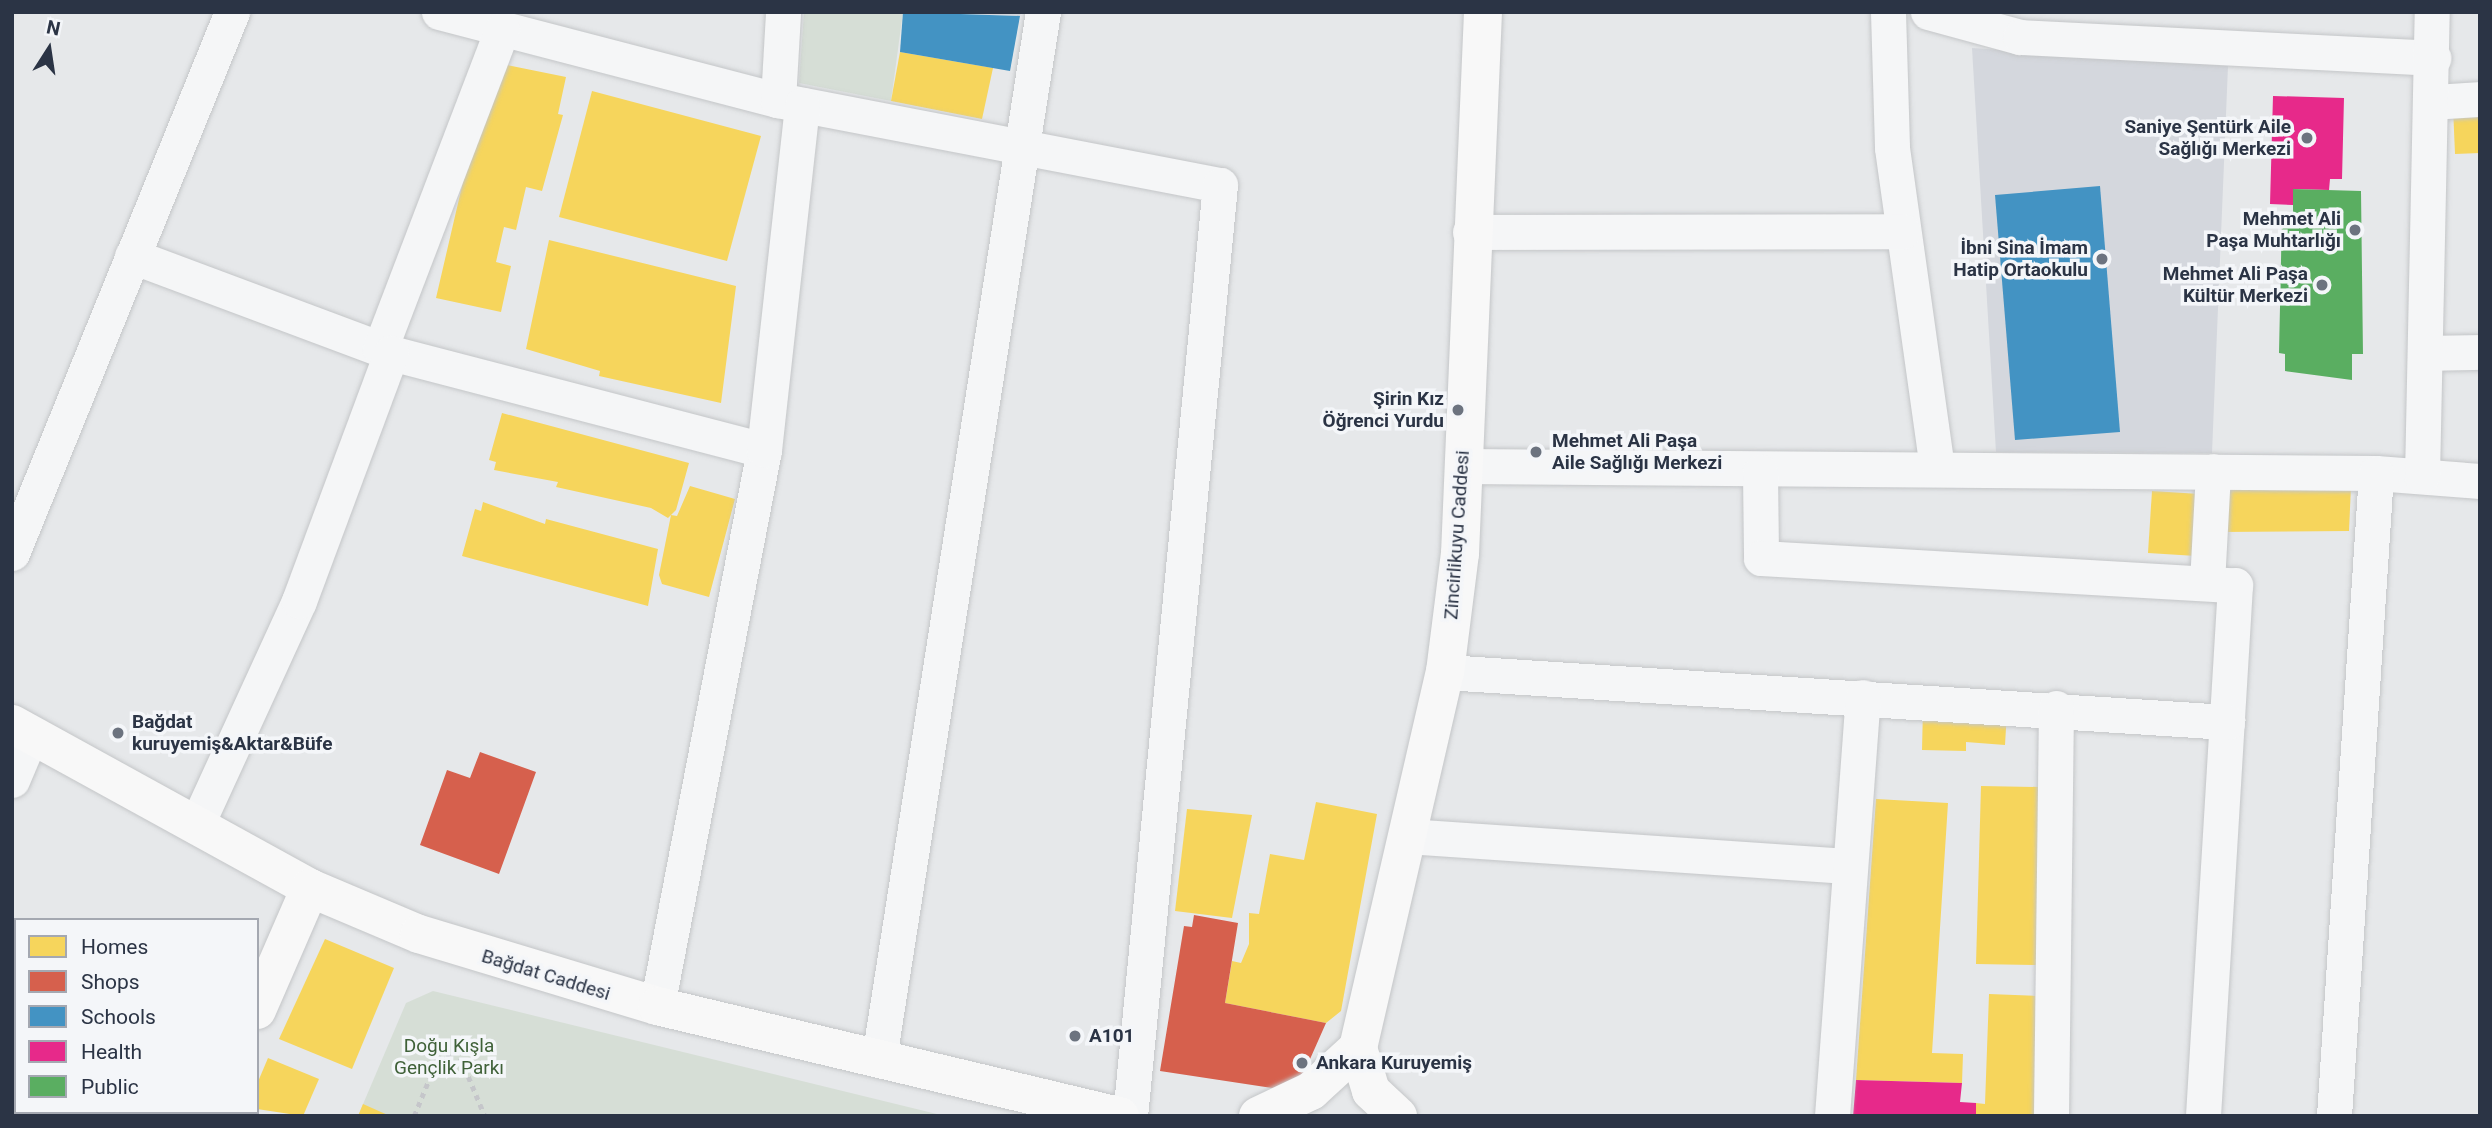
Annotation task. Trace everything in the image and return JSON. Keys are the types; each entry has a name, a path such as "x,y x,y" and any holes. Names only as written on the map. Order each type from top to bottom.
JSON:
{"main road":[{"name":"Zincirlikuyu Caddesi","path":"1398,1116 1371,1091 1358,1048 1446,672 1462,466 1470,232 1483,12"},
{"name":"Bağdat Caddesi","path":"21,730 310,888 533,974 1120,1116"},
{"path":"259,1005 310,888"},
{"path":"1258,1116 1311,1091 1358,1048"}],"street":[{"path":"12,553 232,12"},
{"path":"439,12 510,25 790,103 1016,150 1220,185 1130,1116"},
{"path":"657,1006 764,450 790,103 783,12"},
{"path":"879,1058 1016,150 1043,12"},
{"path":"1888,12 1892,148 1937,468"},
{"path":"1928,12 2020,37 2432,58"},
{"path":"2422,476 2432,12"},
{"path":"196,826 299,601 386,351 510,25"},
{"path":"2432,102 2480,99"},
{"path":"1470,232 1903,232"},
{"path":"132,256 386,351 764,450"},
{"path":"2426,352 2480,352"},
{"path":"1462,466 1760,472 1937,468 2376,473 2480,481"},
{"path":"2207,583 2214,471"},
{"path":"1760,472 1760,558 2235,585 2203,1116"},
{"path":"2334,1116 2376,473"},
{"path":"1446,672 2056,708 2227,722"},
{"path":"1832,1116 1848,866 1863,697"},
{"path":"2051,1116 2056,708"},
{"path":"12,780 21,730"},
{"path":"1406,836 1848,866"}],"path":[{"path":"414,1116 438,1060 457,1049 485,1116"}],"shaded area":[{"path":"924,12 1021,12 1020,16"},
{"name":"İbni Sina İmam Hatip Ortaokulu","path":"1972,48 2228,66 2212,453 1996,452"}],"green space":[{"path":"804,12 903,12 891,101 799,83"},
{"name":"Doğu Kışla Gençlik Parkı","path":"433,991 945,1116 358,1116 406,1003"}],"building: Homes":[{"path":"900,52 993,68 982,119 891,101"},
{"path":"507,65 566,77 558,114 563,115 542,191 526,187 516,230 504,227 496,262 511,266 501,312 436,298 465,173"},
{"path":"592,91 761,136 727,261 559,217"},
{"path":"2480,106 2480,153 2455,154 2453,107"},
{"path":"549,240 736,286 721,403 599,376 600,371 526,349"},
{"path":"502,413 689,463 676,510 668,518 651,508 556,487 558,482 494,470 496,462 489,460"},
{"path":"2221,480 2351,486 2349,531 2219,532"},
{"path":"690,486 735,499 709,597 662,584 659,575 671,515 677,516"},
{"path":"2152,491 2200,494 2196,556 2148,553"},
{"path":"483,502 545,524 546,519 658,549 648,606 462,556 475,509 481,511"},
{"path":"1923,708 2007,711 2005,745 1966,742 1966,751 1922,750"},
{"path":"1981,786 2041,787 2038,965 1976,964"},
{"path":"1876,799 1948,803 1932,1053 1963,1054 1962,1083 1856,1080"},
{"path":"1316,802 1377,814 1341,1011 1326,1023 1225,1003 1232,961 1241,963 1249,944 1249,913 1259,914 1270,854 1304,860"},
{"path":"1187,809 1252,815 1232,918 1175,911"},
{"path":"325,939 394,968 352,1069 279,1039"},
{"path":"1989,994 2041,996 2038,1116 1976,1116 1976,1103 1985,1104"},
{"path":"268,1058 319,1079 303,1116 259,1109 259,1079"},
{"path":"363,1104 390,1116 358,1116"}],"building: Shops":[{"path":"480,752 536,772 499,874 420,845 447,770 470,778"},
{"path":"1194,915 1238,923 1225,1003 1326,1023 1303,1075 1279,1089 1160,1071 1184,926 1192,927"}],"building: Schools":[{"path":"903,12 1020,16 1010,71 900,52"},
{"path":"2100,186 2120,432 2015,440 1995,195"}],"building: Health":[{"name":"Saniye Şentürk Aile Sağlığı Merkezi","path":"2273,96 2344,98 2342,179 2330,179 2329,190 2293,189 2293,205 2270,204"},
{"path":"1856,1080 1962,1083 1960,1102 1976,1103 1976,1116 1853,1116"}],"building: Public":[{"name":"Mehmet Ali Paşa Kültür Merkezi","path":"2293,189 2361,191 2363,354 2352,354 2352,380 2285,371 2285,354 2279,353 2282,214 2293,214"}],"place":[{"name":"Saniye Şentürk Aile Sağlığı Merkezi","path":"2307,138"},
{"name":"Mehmet Ali Paşa Muhtarlığı","path":"2355,230"},
{"name":"İbni Sina İmam Hatip Ortaokulu","path":"2102,259"},
{"name":"Mehmet Ali Paşa Kültür Merkezi","path":"2322,285"},
{"name":"Şirin Kız Öğrenci Yurdu","path":"1458,410"},
{"name":"Mehmet Ali Paşa Aile Sağlığı Merkezi","path":"1536,452"},
{"name":"Bağdat kuruyemiş&Aktar&Büfe","path":"118,733"},
{"name":"A101","path":"1075,1036"},
{"name":"Ankara Kuruyemiş","path":"1302,1063"}]}
